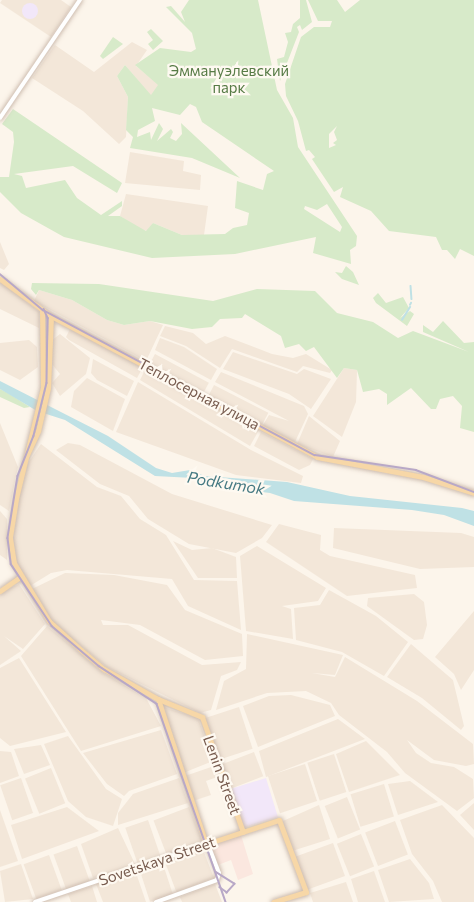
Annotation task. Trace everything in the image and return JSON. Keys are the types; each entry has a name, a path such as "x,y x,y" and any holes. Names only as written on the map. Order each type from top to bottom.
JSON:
{"main road":[{"name":"Теплосерная улица","path":"0,279 42,311 317,457 412,474 474,493"},
{"path":"42,311 46,388"},
{"path":"51,316 46,388 36,430 21,470 10,547 20,577 49,621 104,669 158,699 206,844"},
{"path":"0,591 20,577"},
{"name":"Lenin Street","path":"158,699 202,717 243,832"},
{"name":"Sovetskaya Street","path":"206,844 279,820 306,892 273,902"}],"street":[{"path":"1,116 80,0"},
{"path":"156,902 218,880 219,873 206,844"},
{"name":"Sovetskaya Street","path":"35,902 206,844"}],"shaded area":[{"path":"2,0 61,0 71,7 51,37 0,3"},
{"path":"30,3 36,5 38,11 36,17 30,19 24,17 22,11 24,5"},
{"path":"132,42 147,50 136,66 159,85 151,96 125,65 117,76 128,97 126,137 119,144 83,111 32,78 55,45 94,72"},
{"path":"130,152 184,161 183,171 201,175 200,190 125,183"},
{"path":"126,194 208,206 204,235 182,235 153,223 149,231 140,230 120,216"},
{"path":"0,242 9,264 4,270 0,268"},
{"path":"0,281 39,312 39,328 0,309"},
{"path":"39,290 72,300 107,320 124,325 150,321 163,325 146,361 34,301"},
{"path":"165,326 193,333 206,344 225,336 272,354 293,358 306,354 332,370 330,373 303,366 297,372 232,349 220,368 186,346 160,336"},
{"path":"71,327 143,367 137,378 69,340 66,337"},
{"path":"60,334 90,358 86,374 60,396 52,383 60,374 51,363 51,341"},
{"path":"160,338 184,347 217,369 211,380 155,350"},
{"path":"29,340 37,347 38,367 20,380 0,370 0,343"},
{"path":"233,352 297,374 304,369 331,379 311,409 289,394 223,369"},
{"path":"155,354 209,383 203,393 149,365"},
{"path":"93,359 134,381 127,396 97,380 91,373"},
{"path":"146,368 259,430 250,446 140,380"},
{"path":"344,368 357,370 356,402 342,437 313,416"},
{"path":"221,372 304,406 308,414 295,442 263,425 269,415 289,421 215,382"},
{"path":"87,378 125,399 113,431 71,407 74,391"},
{"path":"138,382 251,450 303,476 301,483 236,475 116,432"},
{"path":"214,385 268,413 262,424 208,397"},
{"path":"309,416 340,441 333,457 297,444"},
{"path":"0,423 18,467 9,511 0,505"},
{"path":"261,432 313,459 310,465 299,470 254,446"},
{"path":"68,443 80,445 172,494 272,525 262,538 236,553 189,544 148,519 129,496 100,484 56,450"},
{"path":"41,444 97,487 121,496 140,519 166,535 194,580 237,581 241,630 188,606 172,579 67,570 51,573 30,586 20,573 12,543 24,469"},
{"path":"0,511 7,519 7,560 0,555"},
{"path":"279,524 321,535 320,550 330,556 415,575 417,588 347,596 266,542"},
{"path":"334,528 461,533 474,537 474,567 420,569 333,548"},
{"path":"173,541 192,550 212,548 236,557 237,578 198,578"},
{"path":"257,546 326,588 318,601 282,606 291,609 293,639 246,631 240,556"},
{"path":"65,573 114,575 167,585 185,610 242,634 243,656 205,660 140,625 101,620 103,625 128,625 202,665 241,662 237,670 221,676 211,710 200,713 107,667 52,622 32,589"},
{"path":"19,584 45,624 23,649 4,636 21,651 0,665 0,593"},
{"path":"329,590 376,616 408,642 384,676 342,652 296,640 294,608 320,605"},
{"path":"414,594 424,602 427,625 423,639 414,640 367,606 368,598"},
{"path":"474,611 474,670 461,690 454,674 435,657"},
{"path":"47,626 103,673 146,698 161,726 81,751 21,656"},
{"path":"247,634 343,655 335,675 312,673 335,677 345,657 417,701 473,744 474,764 466,766 434,760 407,740 416,753 431,763 454,767 473,779 474,798 457,811 405,773 387,752 339,715 331,703 306,691 267,693 216,710 224,681 246,669"},
{"path":"411,644 453,680 464,726 461,730 422,698 387,677"},
{"path":"19,658 66,732 10,746 0,738 0,668"},
{"path":"291,695 330,705 335,716 258,747 243,706 269,696"},
{"path":"163,707 198,718 213,761 183,773"},
{"path":"239,707 253,749 217,760 204,718"},
{"path":"338,719 365,739 266,777 259,751"},
{"path":"161,730 177,774 129,791 124,796 107,784 83,753"},
{"path":"68,736 106,789 122,799 113,826 86,817 68,801 44,744"},
{"path":"366,741 400,775 349,792 336,754"},
{"path":"41,745 50,765 24,774 14,749"},
{"path":"0,751 11,752 19,776 0,783"},
{"path":"254,752 263,776 231,789 221,765"},
{"path":"334,754 346,792 320,801 307,763"},
{"path":"305,764 317,801 280,813 268,776"},
{"path":"217,765 220,776 206,781 211,795 193,801 185,776"},
{"path":"51,768 65,803 39,814 25,778"},
{"path":"21,778 33,813 12,820 0,785"},
{"path":"179,778 188,803 118,825 118,813 133,794"},
{"path":"266,778 278,817 241,829 229,789"},
{"path":"410,781 438,802 398,815 388,784"},
{"path":"384,784 394,817 360,827 351,794"},
{"path":"347,797 360,829 338,838 325,806"},
{"path":"474,803 474,830 460,815"},
{"path":"319,805 330,839 292,851 283,821"},
{"path":"442,805 474,838 474,902 442,902 433,881 412,854 400,820"},
{"path":"67,807 99,831 22,859 11,825"},
{"path":"189,807 202,841 166,854 154,821"},
{"path":"0,810 18,861 0,867"},
{"path":"148,820 160,855 137,863 125,828"},
{"path":"395,821 408,855 378,866 365,832"},
{"path":"118,828 135,864 93,878 81,844"},
{"path":"361,834 374,866 350,876 337,844"},
{"path":"241,835 253,874 238,880 231,860 218,865 211,846"},
{"path":"333,843 345,876 306,890 294,857"},
{"path":"77,846 90,881 66,889 54,855"},
{"path":"202,847 214,878 176,892 165,861"},
{"path":"49,855 62,890 36,899 24,864"},
{"path":"410,859 429,883 434,899 389,902 378,870"},
{"path":"162,861 173,894 150,902 139,868"},
{"path":"21,864 33,899 5,902 0,871"},
{"path":"135,870 146,902 103,902 96,884"},
{"path":"374,871 385,902 358,902 351,879"},
{"path":"346,882 353,902 313,902 310,893"},
{"path":"215,884 222,902 182,902 180,897"},
{"path":"92,886 97,902 71,902 68,894"}],"green space":[{"name":"Эммануэлевский парк","path":"189,0 258,0 277,90 293,118 298,147 357,236 356,246 350,250 351,264 313,253 316,237 235,254 152,258 64,237 21,213 0,192 0,177 9,177 14,142 13,132 2,124 13,109 122,183 117,193 73,166 14,174 22,176 26,188 65,180 77,198 101,215 122,201 122,206 108,216 120,216 146,231 153,223 182,235 225,234 233,228 247,225 249,213 235,208 237,181 263,190 267,174 274,171 202,122 196,107 190,104 180,115 152,108 155,121 138,130 137,137 150,132 151,140 159,123 163,129 157,141 171,129 173,132 170,138 176,141 182,134 181,123 240,178 192,158 130,148 133,137 126,130 128,97 117,76 125,65 151,95 158,85 135,65 160,48 191,52 196,49 192,33 166,7 171,6 185,22 181,12","holes":["327,204 342,227 340,232 304,209 305,206 317,210"]},
{"path":"300,0 306,0 312,22 302,30 300,25 297,27 299,32 280,81 277,59 284,57 288,42 285,33 291,32 293,24 300,18"},
{"path":"308,0 337,0 345,12 360,0 474,0 474,256 460,249 455,259 447,250 442,250 436,237 389,231 371,211 340,197 343,187 334,192 312,159 315,157 309,150 306,151 298,121 286,96 285,84 301,37 314,27 330,27 332,21 318,21","holes":["337,126 334,132 337,140 333,143 336,145 329,148 329,134"]},
{"path":"151,29 163,41 153,50 148,44 153,40 147,32"},
{"path":"113,37 123,44 103,59 100,56"},
{"path":"346,266 353,272 359,285 342,279 335,272 342,273"},
{"path":"32,283 99,284 213,301 257,289 315,291 337,313 373,322 398,338 413,331 469,352 423,332 423,325 433,332 443,321 464,343 474,342 474,432 460,428 462,406 453,396 440,399 436,409 431,409 411,388 387,405 387,394 379,389 363,392 357,370 344,368 337,378 314,347 306,351 299,344 285,348 281,336 245,314 242,318 220,319 212,327 192,329 150,321 124,325 107,320 72,300 39,290 36,295 31,289"},
{"path":"378,293 386,303 403,297 409,308 400,318 410,311 414,314 407,326 376,303 373,298"},
{"path":"0,389 30,407 24,408 0,397"}],"water":[{"name":"Podkumok","path":"0,381 108,436 156,468 172,473 190,470 205,476 287,482 350,496 462,508 474,511 474,526 444,515 412,510 294,501 270,493 206,485 193,478 155,476 65,420 37,411 0,389"}],"waterway":[{"path":"411,286 412,299"},
{"path":"402,320 410,307"}],"tram line":[{"path":"0,274 43,310 315,455 416,470 474,492"},
{"path":"44,309 48,318 47,383 34,436 18,476 8,538 11,564 52,626 99,666 157,704 226,902"},
{"path":"216,872 235,884 227,893 220,888"}]}
